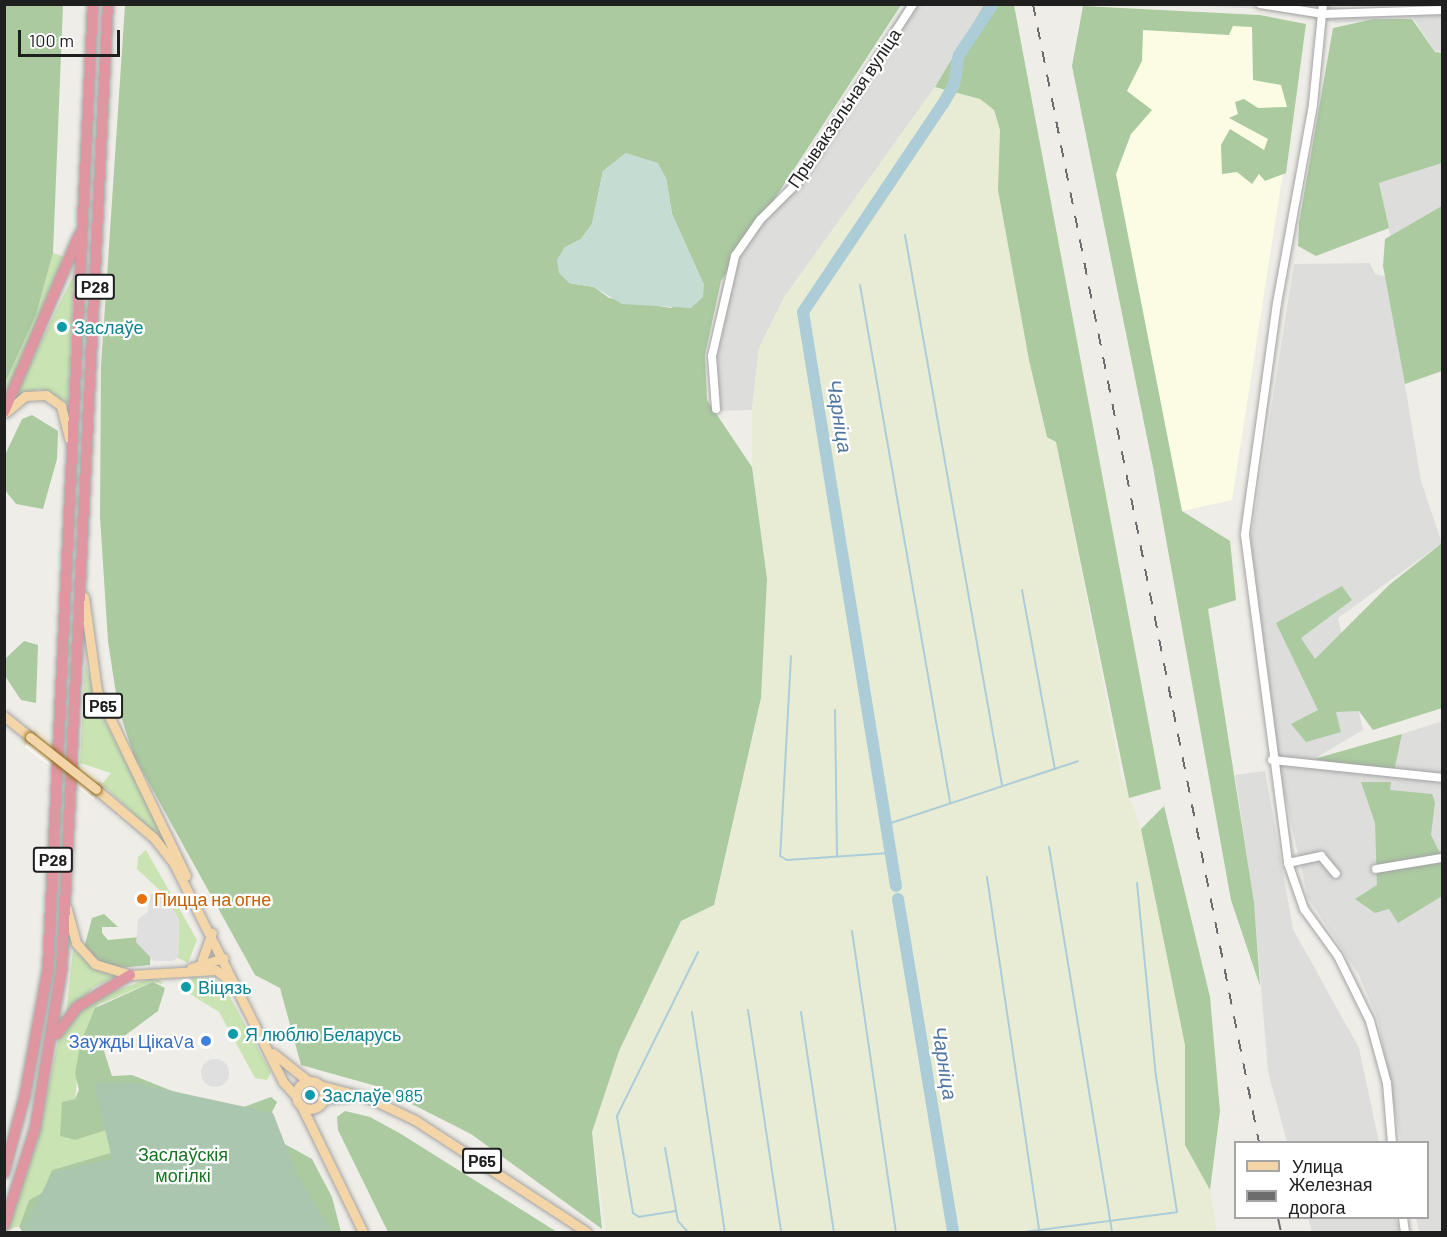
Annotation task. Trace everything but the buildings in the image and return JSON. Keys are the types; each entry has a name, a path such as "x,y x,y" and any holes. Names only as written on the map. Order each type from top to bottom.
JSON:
{"highway":[{"name":"Р28","path":"4,1173 25,1095 48,968 93,4"},
{"name":"Р28","path":"4,1226 35,1129 53,1043 66,902 108,4"},
{"path":"4,413 71,260 84,217"},
{"path":"53,1043 77,1007 130,975"}],"main road":[{"path":"4,413 25,396 55,400 65,413 71,457"},
{"name":"Р65","path":"82,570 97,691 190,890 272,1052 283,1082 298,1100"},
{"name":"Р65","path":"4,716 154,838 190,890"},
{"path":"66,902 72,933 86,958 130,975 191,968 216,970 240,991"},
{"path":"202,960 212,933"},
{"path":"191,968 202,960 224,958"},
{"path":"216,970 224,958"},
{"name":"Р65","path":"272,1052 308,1081 363,1096 505,1174 587,1233"},
{"path":"298,1100 308,1081"},
{"path":"316,1130 321,1102 319,1085"},
{"path":"298,1100 321,1102 363,1096"},
{"path":"298,1100 316,1130 363,1233"}],"street":[{"name":"Прывакзальная вуліца","path":"716,409 712,356 735,256 760,220 798,182 913,4"},
{"path":"1260,4 1323,14 1443,10"},
{"path":"1323,4 1245,535 1272,760 1288,863 1304,909 1338,956 1370,1021 1387,1083 1392,1141"},
{"path":"1272,760 1443,778"},
{"path":"1288,863 1321,856 1335,874"},
{"path":"1376,869 1443,858"}],"shaded area":[{"path":"1324,4 1357,12 1442,7 1442,52 1435,51 1413,18 1338,23 1262,9 1183,5"},
{"path":"906,5 984,5 935,87 785,296 759,348 752,410 712,411 708,355 723,282"},
{"path":"1083,6 1260,15 1306,24 1232,500 1182,511"},
{"path":"935,87 980,99 994,110 1000,130 998,190 1029,360 1047,437 1056,442 1121,774 1148,849 1185,1045 1185,1145 1210,1190 1217,1232 606,1232 592,1132 619,1051 681,921 714,905 761,698 767,579 752,467 752,410 759,348 785,296"},
{"path":"626,153 658,163 666,178 672,214 704,285 703,297 691,308 622,304 594,287 569,283 559,273 557,260 564,248 581,239 592,224 603,171"},
{"path":"1442,163 1442,350 1417,359 1379,183"},
{"path":"1370,263 1375,274 1387,277 1421,481 1442,543 1338,618 1363,730 1314,759 1394,772 1402,734 1442,721 1442,1232 1419,1232 1416,1219 1429,1219 1429,1141 1401,1141 1378,1020 1359,975 1308,898 1269,725 1253,564 1247,563 1294,264"},
{"path":"1265,771 1293,929 1359,1048 1379,1141 1287,1141 1268,1072 1254,902 1235,775"},
{"path":"150,894 165,895 179,920 178,958 172,961 154,961 136,942 138,919 148,912"},
{"path":"215,1059 225,1063 229,1073 225,1083 215,1087 205,1083 201,1073 205,1063"},
{"path":"1308,1219 1396,1219 1399,1232 1312,1232"}],"green space":[{"path":"5,4 63,5 53,253 36,315 5,383"},
{"path":"125,5 901,5 721,281 705,355 707,400 752,467 767,579 761,698 714,905 681,921 619,1051 592,1132 602,1229 471,1134 376,1086 301,1065 280,988 255,975 134,756 118,707 108,641 100,517 101,367","holes":["626,153 666,178 672,214 704,285 671,308 609,298 594,287 569,283 564,248 581,239 592,224 603,171"]},
{"path":"984,5 1014,5 1161,789 1129,798 1056,442 1047,437 1029,360 998,190 1000,130 994,110 980,99 935,87"},
{"path":"1083,6 1260,15 1306,24 1286,173 1265,181 1259,174 1252,184 1237,172 1222,174 1221,145 1230,129 1264,150 1268,139 1229,118 1238,114 1235,102 1244,99 1258,108 1287,107 1281,85 1253,80 1252,27 1233,26 1229,35 1143,30 1142,61 1127,91 1152,110 1131,134 1116,174 1182,511 1230,541 1236,600 1208,609 1254,902 1260,986 1231,900 1153,467 1072,66"},
{"path":"1374,19 1412,19 1435,52 1442,53 1442,163 1379,183 1389,228 1316,256 1298,246 1299,223 1333,28"},
{"path":"1442,206 1442,371 1405,384 1383,266 1385,239"},
{"path":"53,253 64,257 5,398 5,383 36,315"},
{"path":"74,274 68,403 39,389 13,399"},
{"path":"32,415 58,431 57,459 43,509 16,504 5,490 5,455 22,419"},
{"path":"1442,543 1442,708 1373,730 1359,711 1336,712 1341,732 1306,742 1291,724 1318,710 1276,623 1342,586 1352,600 1301,638 1315,659 1389,585"},
{"path":"24,641 38,645 36,703 21,700 5,676 6,658"},
{"path":"85,663 103,717 170,848 102,784 111,773 80,763"},
{"path":"1402,734 1394,772 1314,759"},
{"path":"1361,782 1391,782 1390,790 1432,794 1435,802 1431,835 1442,857 1442,896 1398,923 1389,909 1375,913 1355,899 1377,885 1375,823"},
{"path":"1164,806 1210,997 1220,1111 1210,1190 1185,1145 1185,1045 1141,829"},
{"path":"146,850 197,940 188,963 178,958 179,920 165,895 137,869 138,857"},
{"path":"104,914 118,927 102,927 102,933 108,940 140,937 151,949 150,965 119,968 97,961 84,948 92,918"},
{"path":"73,949 92,966 120,975 94,987 66,1015"},
{"path":"190,977 214,978 224,986 271,1072 267,1080 255,1078 219,1012 187,992 194,986"},
{"path":"149,979 160,980 163,984 153,982 98,1005 81,1042 75,1099 62,1102 67,1139 106,1130 117,1151 52,1170 42,1193 29,1200 19,1226 8,1230 37,1141 59,1037 74,1014 99,996"},
{"name":"Заслаўскія могілкі","path":"153,982 165,988 158,1011 104,1051 112,1076 132,1075 205,1104 241,1108 271,1097 277,1102 271,1114 281,1142 312,1159 332,1197 341,1232 23,1232 19,1227 29,1200 42,1193 52,1170 117,1151 106,1130 75,1140 60,1136 62,1102 75,1099 79,1090 75,1073 81,1042 95,1008"},
{"name":"Заслаўскія могілкі","path":"94,1083 135,1083 273,1113 297,1175 332,1232 21,1232 53,1172 112,1159"},
{"path":"345,1111 370,1117 401,1134 557,1232 388,1232 338,1130 337,1117"}],"pier":[{"path":"32,728 99,781 94,800 25,747"}],"waterway":[{"name":"Чарніца","path":"896,886 803,312 943,104 954,85 959,55 993,4"},
{"path":"905,235 1002,785"},
{"path":"860,285 950,802"},
{"path":"1022,590 1055,769"},
{"path":"791,656 780,856 787,860 890,853"},
{"path":"835,710 837,856"},
{"path":"885,825 1078,761"},
{"path":"1049,847 1112,1232"},
{"path":"987,877 1039,1231"},
{"path":"1024,1232 1177,1212 1156,1077 1137,883"},
{"name":"Чарніца","path":"898,899 953,1232"},
{"path":"852,931 896,1232"},
{"path":"676,1211 639,1217 633,1213 617,1116 698,952"},
{"path":"748,1010 781,1232"},
{"path":"692,1012 725,1232"},
{"path":"801,1012 834,1232"},
{"path":"665,1148 678,1221 688,1232"}],"railway":[{"path":"1033,4 1259,1141"},
{"path":"1278,1219 1281,1232"}],"place":[{"name":"Заслаўе","path":"62,327"},
{"name":"Пицца на огне","path":"142,899"},
{"name":"Віцязь","path":"186,987"},
{"name":"Я люблю Беларусь","path":"233,1034"},
{"name":"Заужды ЦікаVа","path":"206,1041"},
{"name":"Заслаўе 985","path":"310,1095"}]}
